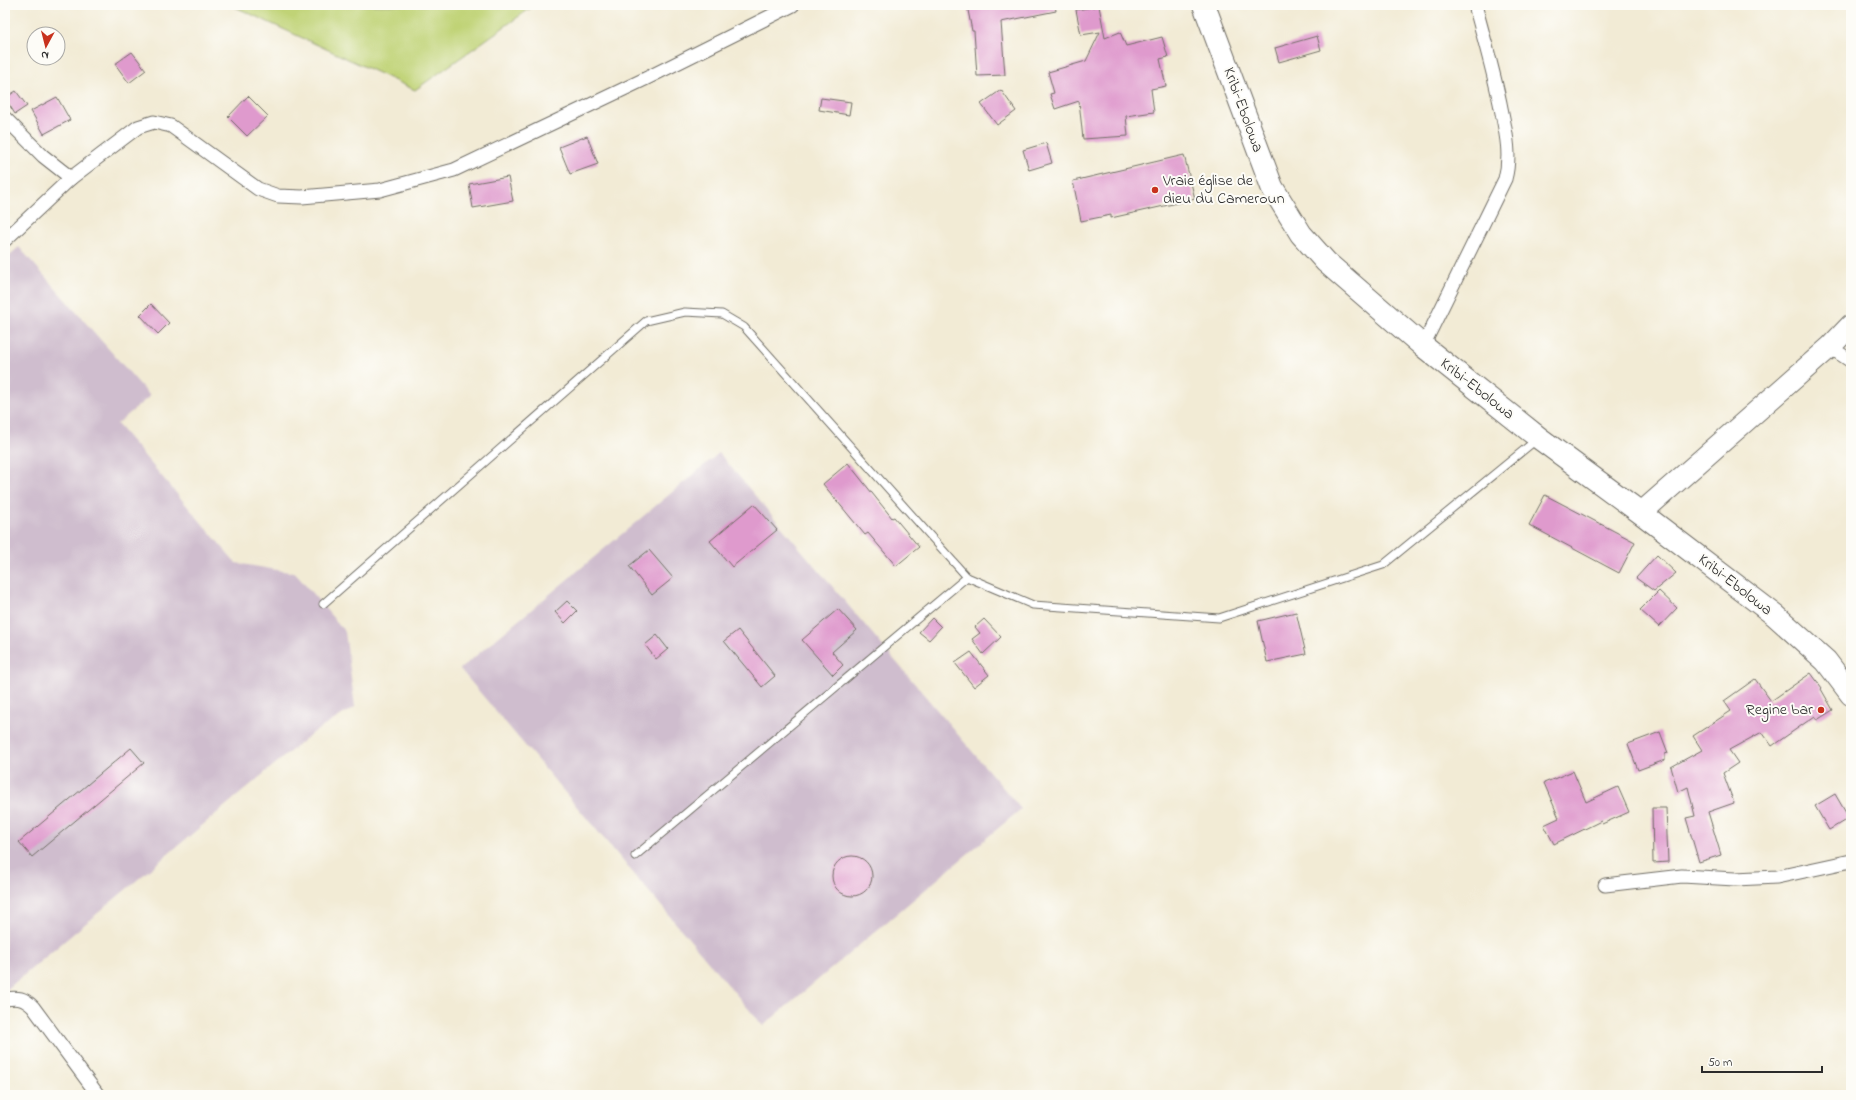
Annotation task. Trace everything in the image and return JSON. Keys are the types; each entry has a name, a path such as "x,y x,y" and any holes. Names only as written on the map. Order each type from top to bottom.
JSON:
{"highway":[{"name":"Kribi-Ebolowa","path":"1204,5 1272,187 1301,234 1326,262 1423,346 1538,438 1641,513 1776,616 1826,661 1851,694"}],"main road":[{"path":"1641,513 1830,347 1851,325"}],"street":[{"path":"5,240 71,178 138,127 154,122 170,126 258,189 278,196 302,197 380,190 454,170 645,80 793,5"},
{"path":"1423,346 1506,179 1509,164 1508,145 1491,59 1475,5"},
{"path":"5,118 43,156 71,178"},
{"path":"1830,347 1851,361"},
{"path":"1605,885 1682,876 1735,879 1777,877 1851,861"},
{"path":"5,999 15,997 26,1000 33,1007 98,1095"}],"lane":[{"path":"322,604 646,321 685,312 722,314 744,327 968,576 1033,605 1219,618 1383,565 1538,438"},
{"path":"635,856 968,576"}],"shaded area":[{"path":"19,247 150,396 117,424 236,563 295,573 345,632 355,707 311,734 5,991 5,259"},
{"path":"719,453 1021,809 763,1026 460,669"}],"green space":[{"path":"231,5 535,5 415,90"}],"building":[{"path":"967,5 1055,5 1056,11 1001,22 1005,75 977,76 974,31 972,31"},
{"path":"1099,6 1105,38 1120,32 1126,46 1162,37 1168,57 1160,59 1166,86 1151,89 1154,112 1126,116 1128,136 1083,139 1079,101 1055,109 1050,94 1054,93 1048,72 1086,61 1100,32 1081,35 1076,10"},
{"path":"1317,36 1321,50 1279,62 1275,48"},
{"path":"132,52 146,70 129,83 115,64"},
{"path":"1001,90 1016,111 997,125 981,104"},
{"path":"16,91 27,106 15,114 5,98"},
{"path":"248,96 268,116 247,136 228,117"},
{"path":"57,97 70,120 44,134 31,111"},
{"path":"821,98 851,102 849,115 819,110"},
{"path":"587,136 598,164 570,174 559,147"},
{"path":"1046,143 1052,163 1029,170 1023,150"},
{"path":"1184,155 1195,199 1111,218 1111,215 1081,221 1073,181"},
{"path":"508,177 513,201 473,208 469,184"},
{"path":"151,304 169,323 158,334 140,315"},
{"path":"848,463 892,518 894,517 919,547 896,566 868,533 865,535 823,484"},
{"path":"1545,495 1635,542 1619,573 1529,525"},
{"path":"754,504 777,530 732,567 710,541"},
{"path":"649,550 673,578 652,595 629,566"},
{"path":"1657,555 1676,573 1654,591 1636,578"},
{"path":"1659,591 1677,608 1659,627 1640,610"},
{"path":"567,601 577,611 565,623 555,612"},
{"path":"838,609 857,630 832,652 843,665 833,675 802,640"},
{"path":"1296,612 1306,654 1267,662 1258,621"},
{"path":"932,618 941,627 929,640 919,632"},
{"path":"984,619 1001,637 983,654 972,639 980,633 975,627"},
{"path":"738,630 775,676 762,687 724,641"},
{"path":"657,635 668,649 656,659 645,645"},
{"path":"971,652 989,675 974,687 955,663"},
{"path":"1811,673 1822,688 1821,689 1833,710 1817,720 1815,716 1772,746 1762,732 1729,750 1738,763 1723,773 1734,803 1708,812 1721,855 1699,862 1686,818 1695,816 1688,787 1678,792 1671,767 1702,750 1693,736 1731,711 1724,701 1755,679 1771,701"},
{"path":"1660,732 1668,753 1665,754 1665,760 1638,770 1628,744"},
{"path":"131,748 144,763 32,857 19,842"},
{"path":"1573,771 1586,802 1618,787 1629,812 1602,824 1601,821 1554,844 1544,825 1559,818 1544,783"},
{"path":"1835,794 1849,818 1829,830 1815,806"},
{"path":"1652,808 1666,808 1668,862 1653,863"},
{"path":"852,856 860,858 866,862 870,868 872,876 870,884 866,890 860,894 852,896 844,894 838,890 834,884 832,876 834,868 838,862 844,858"}],"place":[{"name":"Vraie église de dieu du Cameroun","path":"1155,190"},
{"name":"Regine bar","path":"1821,710"}]}
